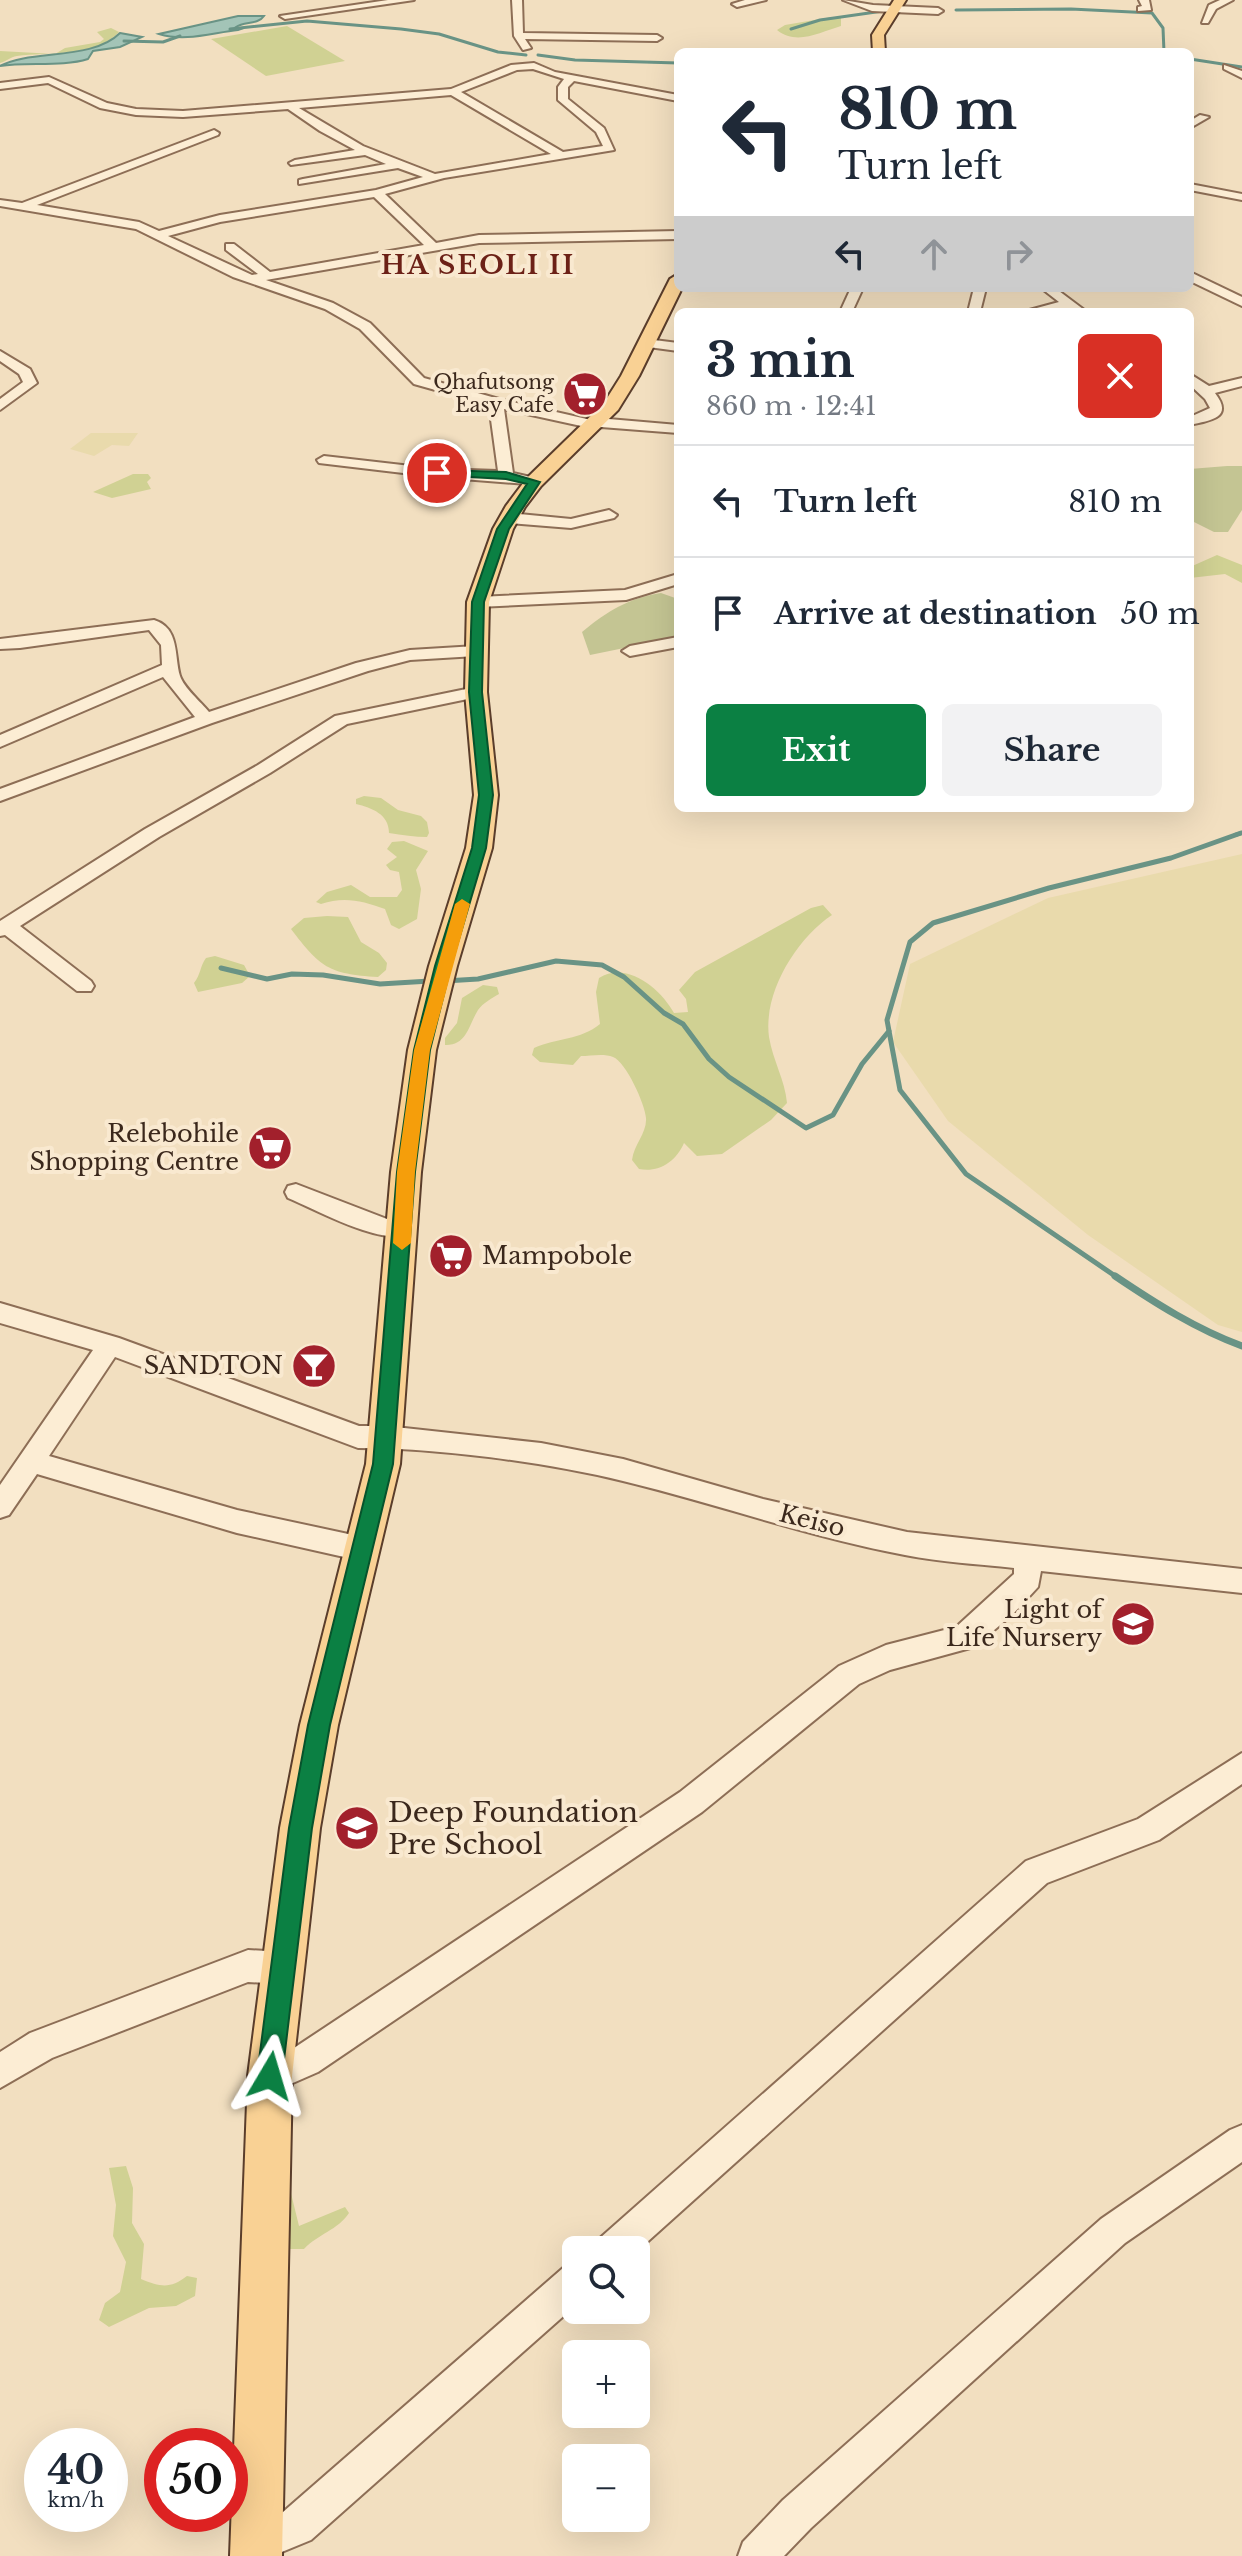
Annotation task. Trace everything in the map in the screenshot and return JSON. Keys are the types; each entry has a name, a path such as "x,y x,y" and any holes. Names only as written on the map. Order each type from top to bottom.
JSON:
{"main road":[{"path":"879,48 878,35 896,6"},
{"path":"256,2550 270,2076 300,1828 319,1725 383,1464 406,1172 421,1059 440,980 479,848 486,795 476,692 478,602 509,518 534,482 596,423 630,376 674,292"}],"street":[{"path":"285,16 409,0"},
{"path":"517,0 519,36 522,44 534,54 534,66"},
{"path":"737,4 761,0"},
{"path":"848,0 872,8 896,6 938,11"},
{"path":"1205,21 1212,7 1228,0"},
{"path":"304,4 326,12"},
{"path":"519,36 657,38"},
{"path":"0,86 49,80 104,106 136,112 183,114 453,92 515,67 534,66 540,71 571,78 674,97"},
{"path":"1228,67 1242,75"},
{"path":"157,235 220,219 377,193 433,177 610,148 600,130 563,100 563,87 571,78"},
{"path":"453,92 562,156"},
{"path":"292,107 368,151 433,177"},
{"path":"26,205 214,133 215,128 200,113"},
{"path":"167,123 183,114"},
{"path":"1194,123 1204,117"},
{"path":"295,163 368,151"},
{"path":"303,182 397,165"},
{"path":"1194,188 1242,197"},
{"path":"0,190 26,205"},
{"path":"377,193 431,245"},
{"path":"0,203 108,219 157,235 329,306 365,326 419,381 496,403 596,423 674,429"},
{"path":"260,277 479,239 674,235"},
{"path":"230,247 260,277"},
{"path":"1194,278 1242,302"},
{"path":"1052,292 1074,308"},
{"path":"1048,308 1068,304"},
{"path":"646,343 674,346"},
{"path":"0,355 25,372 30,383 0,406"},
{"path":"1194,381 1216,403 1217,409 1211,415 1194,420"},
{"path":"1206,391 1242,382"},
{"path":"496,403 506,476"},
{"path":"324,460 437,473 506,476 534,482"},
{"path":"509,518 586,525 609,515"},
{"path":"478,602 626,595 674,583"},
{"path":"0,644 40,643 123,626 154,625 169,645 169,668 181,691 206,719"},
{"path":"0,661 40,643"},
{"path":"630,651 674,643"},
{"path":"0,795 206,719 362,667 410,655 476,651"},
{"path":"0,742 169,668"},
{"path":"84,986 4,929 152,833 277,762 341,720 476,692"},
{"path":"296,1192 385,1228 403,1229"},
{"name":"Keiso","path":"0,1313 110,1345 358,1437 386,1437 541,1454 623,1470 763,1510 907,1544 1242,1581"},
{"path":"0,1507 110,1345"},
{"path":"32,1462 213,1517 285,1535 362,1549"},
{"path":"270,2076 306,2060 691,1802 849,1675 886,1658 964,1638 1002,1606 1028,1578 1027,1556"},
{"path":"628,2236 1037,1872 1148,1830 1242,1767"},
{"path":"0,2071 42,2045 248,1966 283,1968"},
{"path":"757,2556 797,2514 1113,2231 1242,2142"},
{"path":"256,2550 297,2526 562,2293"}],"shaded area":[{"path":"238,16 264,16 258,21 239,25 236,27 241,29 238,30 188,37 159,34"},
{"path":"120,33 142,37 120,47 93,51 88,59 57,64 0,66 28,58 94,48"},
{"path":"91,433 138,433 129,446 112,445 94,456 70,449"},
{"path":"1242,854 1242,1332 1218,1325 1088,1235 948,1121 893,1042 910,964 1048,898"}],"green space":[{"path":"841,18 841,26 809,36 792,37 777,30 785,25"},
{"path":"287,26 345,61 266,76 211,39"},
{"path":"111,28 119,32 98,46 56,53 65,48 100,42 104,39 97,32"},
{"path":"0,51 49,54 17,56 0,63"},
{"path":"1242,466 1242,510 1228,532 1214,532 1194,522 1194,469"},
{"path":"133,474 148,474 151,478 147,482 151,489 112,498 93,492"},
{"path":"1217,555 1242,565 1242,583 1225,574 1194,578 1194,565"},
{"path":"661,593 674,598 674,638 590,655 582,632 619,606"},
{"path":"364,796 381,798 398,810 421,816 427,822 427,837 389,833 383,817 356,804 356,799"},
{"path":"404,841 428,851 416,870 421,889 417,919 399,929 391,925 385,909 377,906 346,900 316,902 327,892 351,885 370,897 397,897 402,890 399,872 390,870 386,865 397,857 387,849 392,842"},
{"path":"823,905 832,915 806,938 795,953 785,968 771,1003 769,1037 787,1103 771,1120 722,1154 697,1156 684,1143 666,1165 639,1169 632,1160 645,1129 645,1112 634,1084 618,1060 605,1055 581,1056 573,1065 540,1062 532,1055 534,1048 577,1036 600,1024 596,992 599,978 621,972 632,975 661,995 674,1013 688,1012 686,999 679,990 695,972 811,908"},
{"path":"348,917 361,942 379,953 387,963 386,970 378,977 347,974 318,960 291,929 304,918"},
{"path":"215,956 244,965 250,976 242,983 198,992 194,983 206,958"},
{"path":"483,985 497,987 499,994 480,1007 463,1038 445,1045 445,1038 457,1023 462,998"},
{"path":"126,2166 133,2188 132,2223 144,2244 141,2279 165,2285 187,2276 197,2278 195,2296 176,2306 149,2308 109,2327 99,2320 105,2303 120,2292 126,2262 113,2236 116,2205 109,2168"},
{"path":"287,2177 299,2226 345,2207 349,2213 304,2249 288,2249"}],"waterway":[{"path":"956,10 1071,9 1152,13 1163,28 1164,48"},
{"path":"791,29 820,20 883,11"},
{"path":"230,29 307,21 401,29 439,34 498,52 526,55"},
{"path":"124,41 163,42 180,36"},
{"path":"538,55 575,60 674,63"},
{"path":"1194,60 1242,67"},
{"path":"1237,834 1241,833"},
{"path":"1237,834 1242,833"},
{"path":"889,1031 887,1020 910,942 933,923 1049,888 1171,858 1237,834"},
{"path":"445,981 478,979 556,961 602,965 624,977 664,1013 683,1024 709,1059 729,1077 806,1128 833,1115 862,1064 889,1031"},
{"path":"221,968 267,979 292,974 323,975 380,984 430,981"},
{"path":"889,1031 900,1090 966,1174 1118,1278"},
{"path":"1118,1278 1176,1315 1242,1346"}],"slow traffic":[{"path":"402,1243 406,1172 422,1050 462,904"}],"place":[{"name":"Qhafutsong Easy Cafe","path":"585,394"},
{"name":"Relebohile Shopping Centre","path":"270,1148"},
{"name":"Mampobole","path":"451,1256"},
{"name":"SANDTON","path":"314,1366"},
{"name":"Light of Life Nursery","path":"1133,1624"},
{"name":"Deep Foundation Pre School","path":"357,1828"}],"district":[{"name":"HA SEOLI II","path":"478,265"}],"route":[{"path":"270,2076 300,1828 319,1725 383,1464 406,1172 422,1050 443,966 479,848 486,795 476,692 478,602 503,529 534,482 506,476 437,473"}]}
